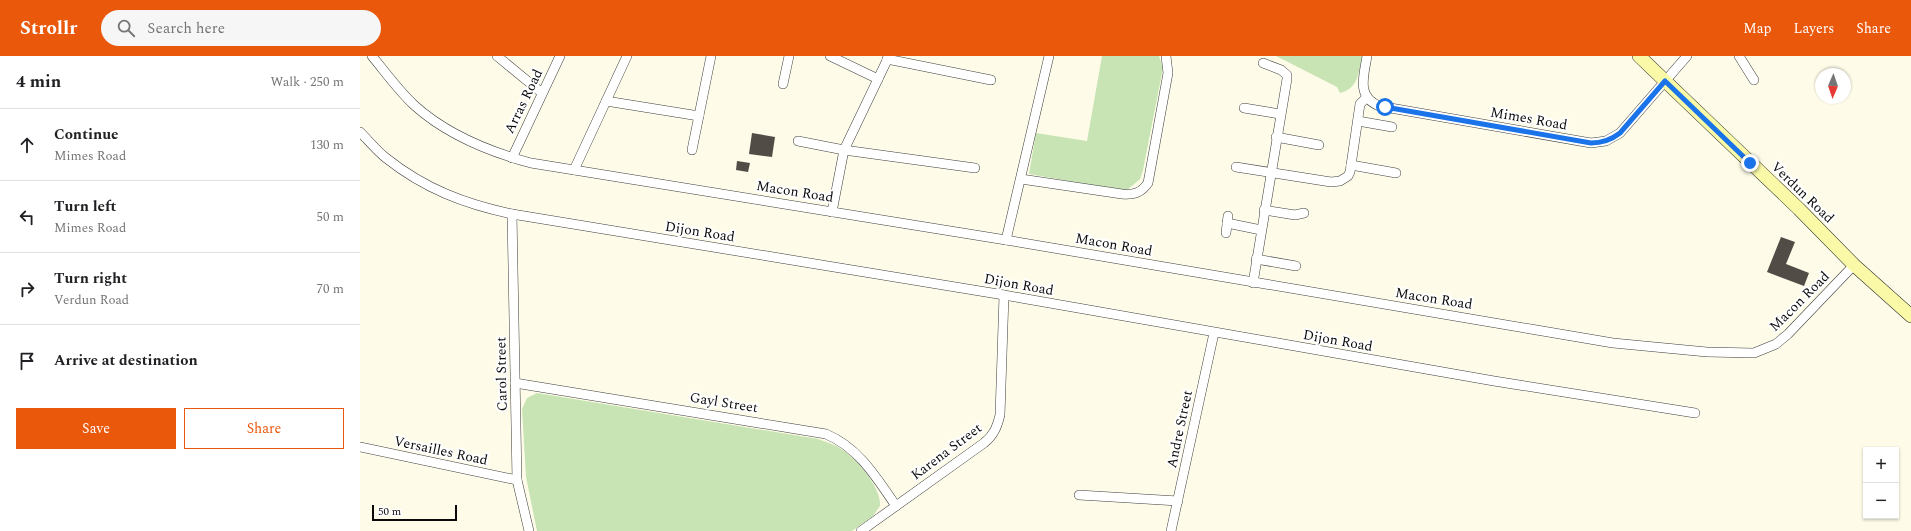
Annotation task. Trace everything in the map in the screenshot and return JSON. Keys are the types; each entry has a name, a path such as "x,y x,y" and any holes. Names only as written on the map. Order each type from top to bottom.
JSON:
{"street":[{"name":"Macon Road","path":"372,56 415,105 435,120 474,143 512,158 531,163 1006,240 1613,343 1706,352 1754,353 1776,344 1788,334 1854,265"},
{"path":"497,56 542,93"},
{"name":"Arras Road","path":"512,158 560,56"},
{"path":"574,170 627,56"},
{"path":"692,150 711,56"},
{"path":"783,84 789,56"},
{"path":"830,56 878,79"},
{"path":"1006,240 1049,56"},
{"path":"1021,179 1122,194 1131,194 1144,189 1148,183 1165,90 1168,67 1166,56"},
{"path":"1237,167 1334,182 1340,181 1348,176 1361,101 1366,98 1362,88 1366,56"},
{"name":"Verdun Road","path":"1639,56 1799,209 1854,265 1911,316"},
{"name":"Mimes Road","path":"1366,98 1373,104 1385,107 1598,143 1612,139 1620,133 1687,56"},
{"path":"1739,56 1754,80"},
{"path":"832,212 844,150 888,58 991,80"},
{"path":"1253,283 1286,75 1281,70 1263,63"},
{"path":"606,101 699,116"},
{"path":"1244,107 1280,114"},
{"path":"1358,121 1392,127"},
{"name":"Dijon Road","path":"360,132 385,158 418,181 447,195 477,206 512,214 1004,295 1494,381 1695,413"},
{"path":"1276,137 1318,145"},
{"path":"798,141 844,150 975,168"},
{"path":"1351,165 1396,173"},
{"path":"1264,210 1295,215 1304,213"},
{"name":"Carol Street","path":"512,214 516,480 529,531"},
{"path":"1227,224 1262,230"},
{"path":"1256,259 1296,266"},
{"name":"Karena Street","path":"861,531 984,444 992,436 998,426 1000,415 1004,295"},
{"name":"Andre Street","path":"1171,531 1214,333"},
{"name":"Gayl Street","path":"515,383 826,434 839,439 863,459 896,506"},
{"name":"Versailles Road","path":"360,447 516,480"},
{"path":"1079,495 1178,501"}],"green space":[{"path":"1102,56 1159,56 1163,68 1140,179 1126,191 1029,174 1036,133 1087,141"},
{"path":"1276,56 1362,56 1357,79 1351,88 1340,93 1337,87"},
{"path":"537,393 818,439 838,447 854,459 867,474 877,491 880,499 880,506 873,516 852,531 537,531 526,477 522,409 527,398"}],"building":[{"path":"752,133 775,137 772,157 749,154"},
{"path":"737,161 750,163 748,172 736,170"},
{"path":"1781,237 1795,242 1786,264 1809,273 1804,286 1767,272"}],"route":[{"path":"1385,107 1598,143 1606,142 1620,133 1665,81 1750,163"}]}
